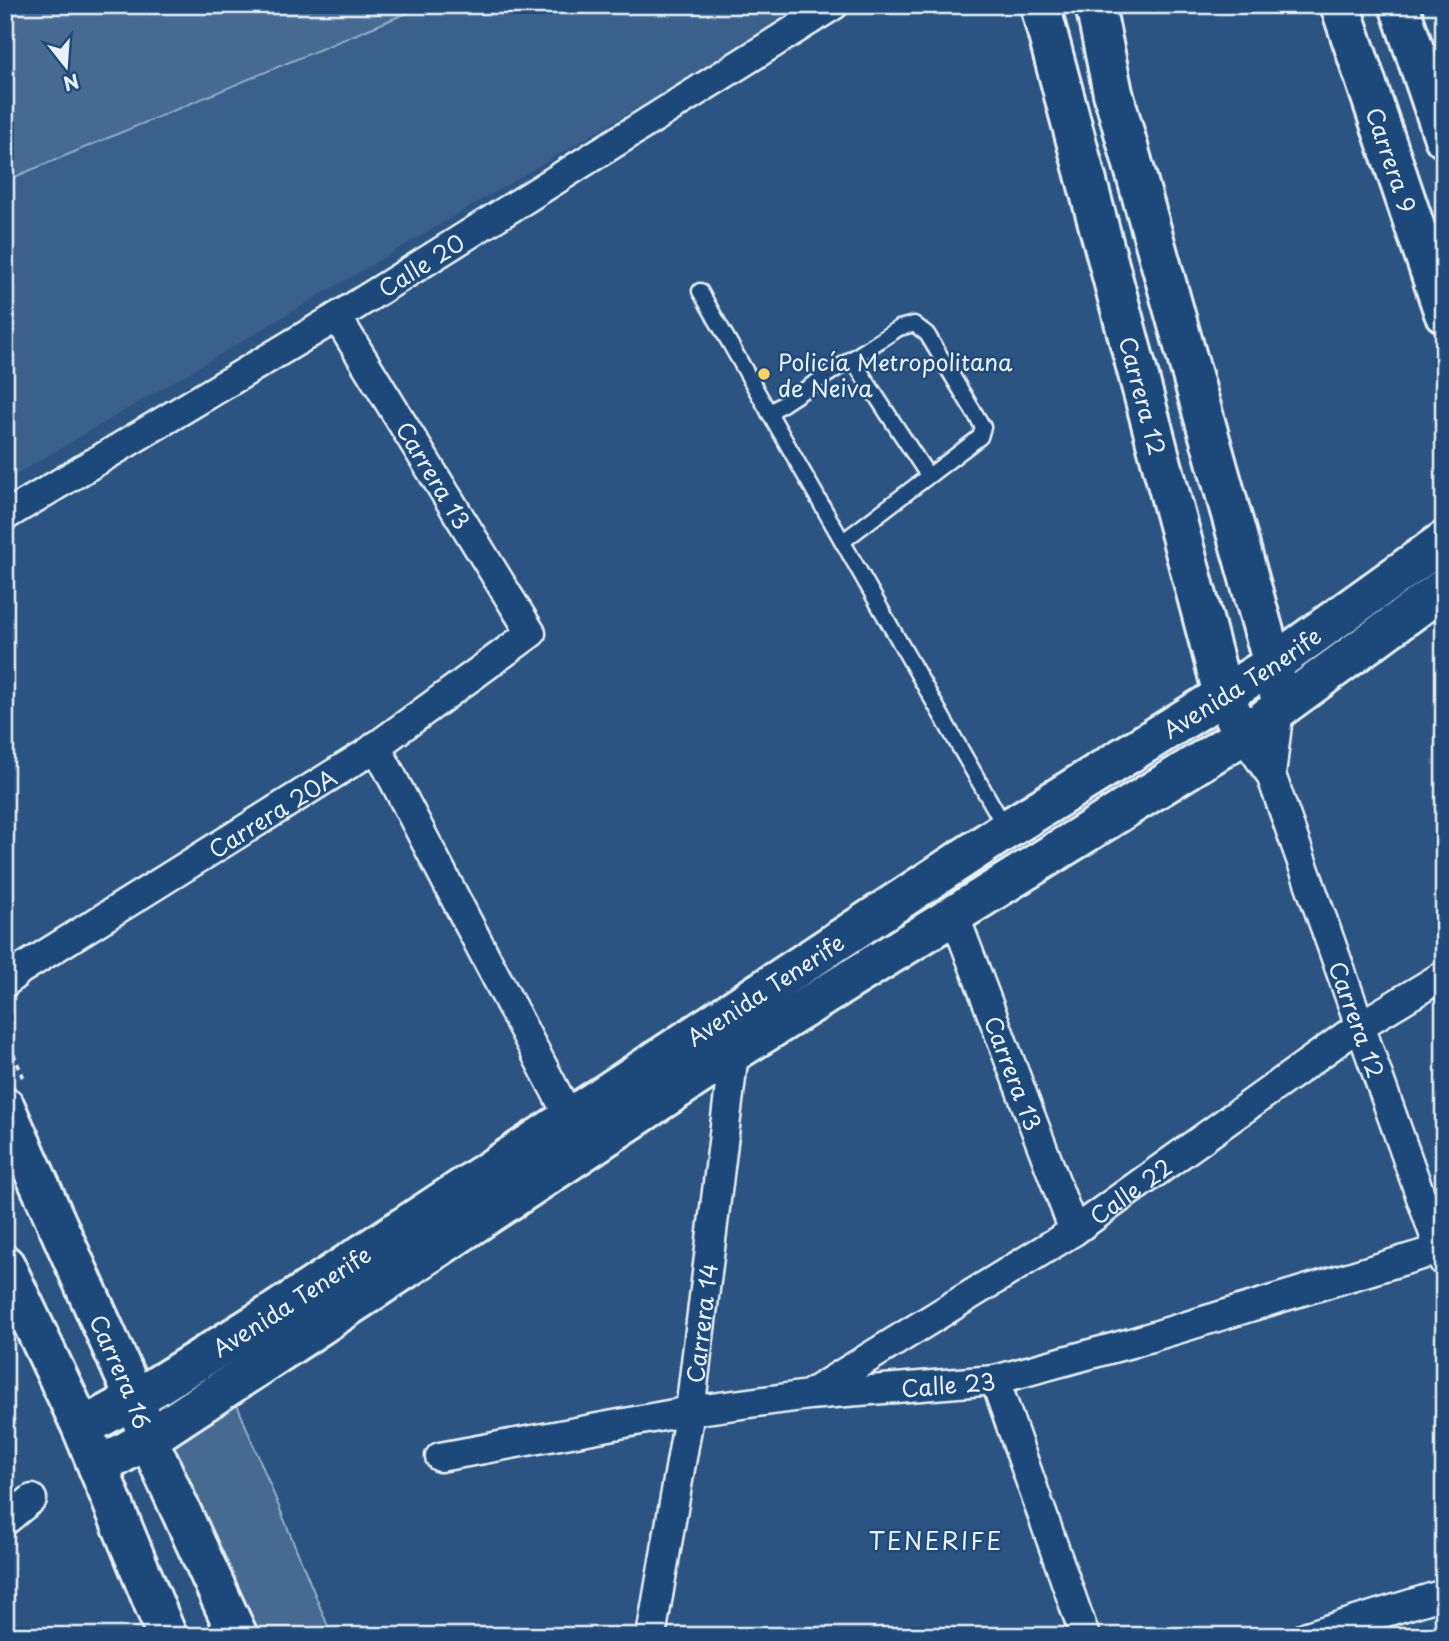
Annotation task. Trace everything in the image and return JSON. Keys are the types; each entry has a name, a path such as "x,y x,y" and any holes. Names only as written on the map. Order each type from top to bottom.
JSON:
{"main road":[{"name":"Carrera 12","path":"1040,5 1223,694 1243,735"},
{"name":"Carrera 12","path":"1096,5 1113,93 1273,664 1279,707"},
{"name":"Carrera 9","path":"1340,5 1444,313"},
{"path":"1399,5 1444,138"},
{"name":"Avenida Tenerife","path":"82,1428 135,1399 270,1315 1006,830 1273,664 1444,541"},
{"name":"Avenida Tenerife","path":"98,1467 148,1439 737,1050 1243,735 1444,587"},
{"name":"Carrera 16","path":"5,1107 135,1399 148,1439 238,1636"},
{"path":"5,1265 82,1428 167,1636"}],"street":[{"name":"Calle 20","path":"5,516 337,317 834,5"},
{"name":"Carrera 13","path":"337,317 531,633"},
{"name":"Carrera 20A","path":"5,983 20,970 376,746 531,633"},
{"name":"Carrera 12","path":"1271,775 1279,707"},
{"name":"Carrera 12","path":"1243,735 1271,775 1358,1027 1442,1253"},
{"path":"376,746 569,1117"},
{"name":"Carrera 13","path":"954,914 1074,1231"},
{"name":"Calle 22","path":"809,1395 1074,1231 1358,1027 1444,975"},
{"name":"Carrera 14","path":"651,1636 690,1411 737,1050 734,1010"},
{"name":"Calle 23","path":"440,1457 690,1411 809,1395 995,1380 1442,1253"},
{"path":"995,1380 1085,1636"},
{"path":"5,1521 32,1499"},
{"path":"1307,1636 1444,1594"}],"lane":[{"path":"700,291 1006,830"},
{"path":"769,413 899,328 914,324 927,334 983,427 979,438 927,474 842,541"},
{"path":"852,359 927,474"}],"shaded area":[{"path":"5,5 812,5 5,481"},
{"path":"5,5 426,5 5,181"},
{"path":"229,1385 332,1636 238,1636 148,1439"}],"place":[{"name":"Policía Metropolitana de Neiva","path":"764,374"}],"district":[{"name":"TENERIFE","path":"936,1540"}]}
